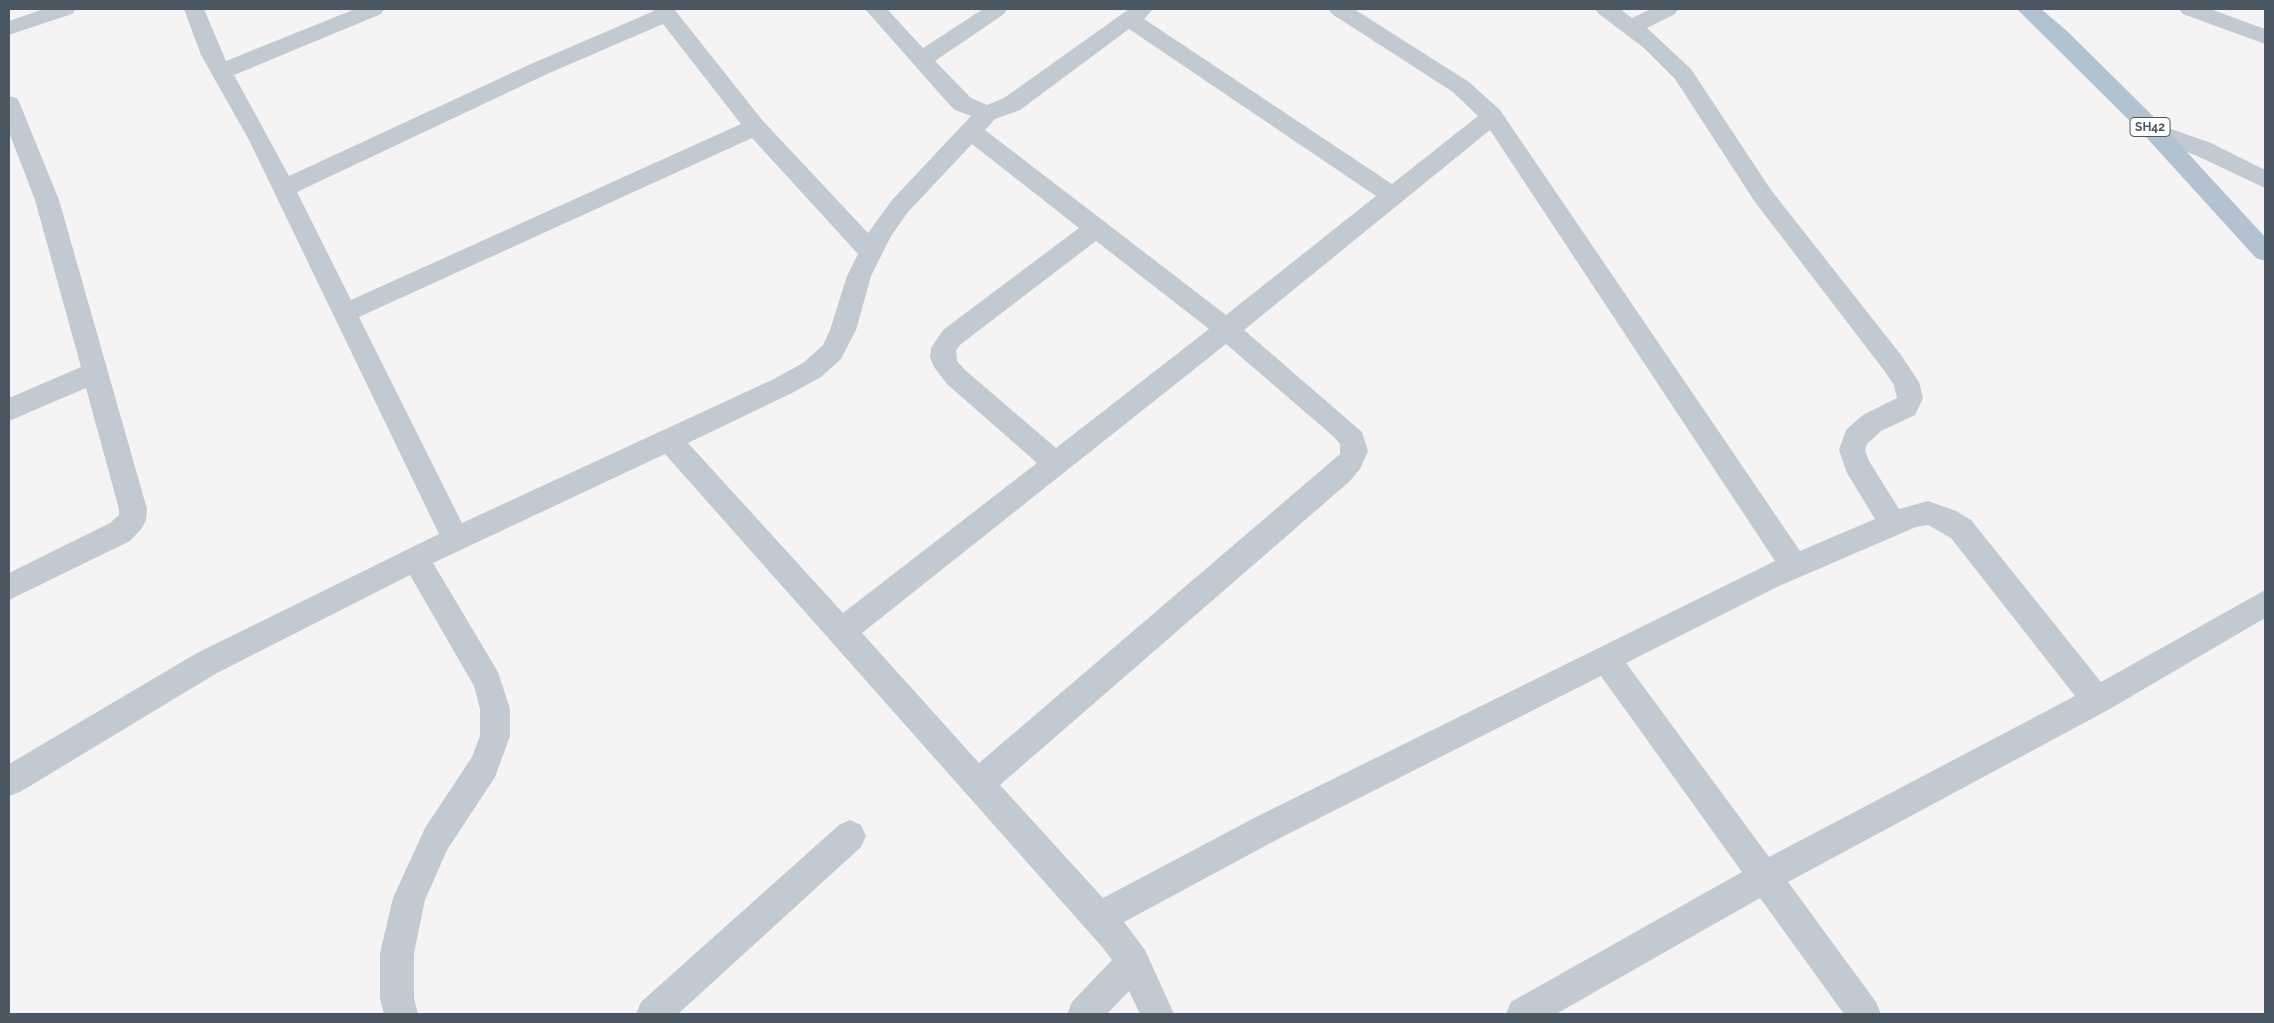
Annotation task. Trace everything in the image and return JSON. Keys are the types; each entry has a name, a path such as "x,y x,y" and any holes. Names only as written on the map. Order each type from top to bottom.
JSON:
{"main road":[{"name":"SH42","path":"2028,9 2059,36 2154,131 2265,252"}],"street":[{"path":"9,28 65,9"},
{"path":"194,9 209,48 260,140 456,540"},
{"path":"221,72 374,9"},
{"path":"875,9 979,122 1096,228 1226,330 1343,429 1352,440 1355,451 1351,461 1340,473 978,784"},
{"path":"922,60 997,9"},
{"path":"1339,9 1461,87 1492,116 1794,566"},
{"path":"1606,9 1652,43 1683,74 1702,100 1763,196 1906,382 1910,398 1906,407 1872,423 1855,438 1852,450 1857,465 1893,524"},
{"path":"1632,27 1668,9"},
{"path":"2190,9 2265,37"},
{"path":"284,189 665,12 755,127 870,251"},
{"path":"9,780 207,663 415,558 669,440 783,386 812,370 832,352 844,330 860,276 870,251 900,206 979,122 1012,104 1136,14 1392,196"},
{"path":"9,104 17,144 47,200 133,509 132,520 120,532 100,544 9,587"},
{"path":"841,632 1226,330 1492,116"},
{"path":"345,313 755,127"},
{"path":"2154,131 2204,149 2265,180"},
{"path":"1056,464 956,377 947,367 942,357 944,348 952,337 1096,228"},
{"path":"9,410 96,372"},
{"path":"669,440 1115,936 1133,962 1157,1014"},
{"path":"1098,918 1267,828 1605,658 1794,566 1893,524 1928,512 1946,519 1961,530 2097,700"},
{"path":"401,1014 397,998 397,952 409,898 436,839 484,766 495,736 495,709 488,682 415,558"},
{"path":"1523,1014 1765,877 2097,700 2265,603"},
{"path":"1605,658 1864,1014"},
{"path":"653,1014 850,836"},
{"path":"1084,1014 1133,962"}]}
